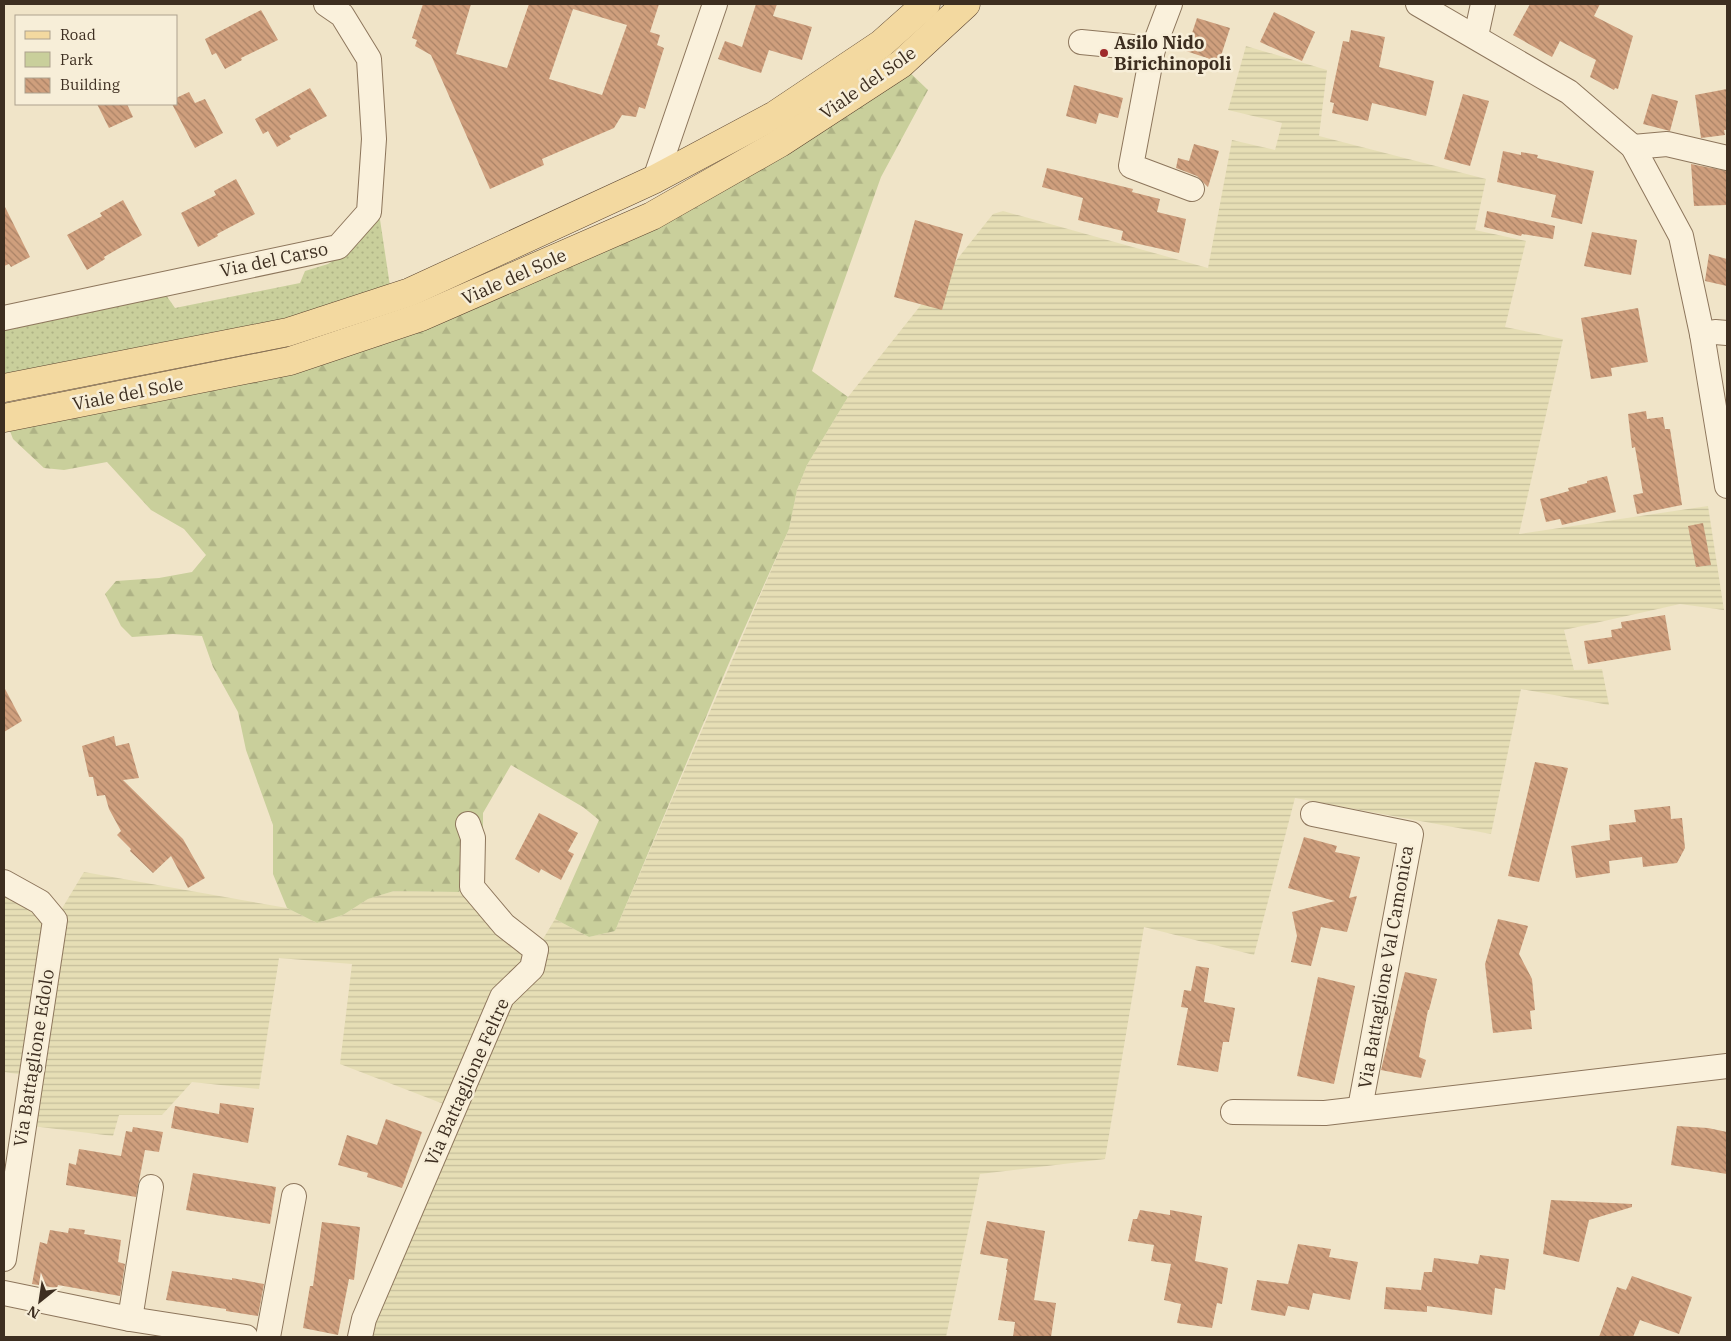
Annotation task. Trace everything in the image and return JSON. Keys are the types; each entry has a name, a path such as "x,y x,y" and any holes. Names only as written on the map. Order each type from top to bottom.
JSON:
{"main road":[{"name":"Viale del Sole","path":"4,388 288,332 410,292 655,179 775,115 881,44 926,4"},
{"name":"Viale del Sole","path":"4,418 290,362 421,317 652,216 780,143 901,64 966,4"}],"street":[{"name":"Via del Carso","path":"4,318 338,246 370,212 374,139 369,59 342,15 326,4"},
{"path":"655,179 715,4"},
{"path":"1170,4 1153,49 1131,166 1192,189"},
{"path":"1418,4 1476,36 1569,92 1633,147 1681,236 1702,334 1727,486"},
{"path":"1476,36 1483,4"},
{"path":"1081,42 1153,49"},
{"path":"1633,147 1668,144 1727,158"},
{"path":"1702,334 1727,333"},
{"name":"Via Battaglione Val Camonica","path":"1313,814 1411,834 1360,1108"},
{"name":"Via Battaglione Feltre","path":"360,1337 364,1319 502,997 532,968 536,950 504,925 472,886 473,838 468,824"},
{"name":"Via Battaglione Edolo","path":"4,882 40,902 55,920 4,1259"},
{"name":"Via Battaglione Val Camonica","path":"1233,1112 1325,1112 1727,1066"},
{"path":"130,1319 152,1187"},
{"path":"268,1337 294,1196"},
{"path":"4,1293 130,1319 237,1336"}],"shaded area":[{"path":"1246,46 1327,70 1319,136 1486,179 1475,230 1526,241 1505,327 1563,339 1519,534 1708,506 1724,610 1680,604 1564,630 1574,670 1602,669 1609,705 1521,689 1491,834 1295,798 1254,955 1144,927 1105,1159 980,1174 946,1337 360,1337 454,1108 340,1064 352,964 279,958 259,1089 192,1082 162,1115 119,1115 113,1136 24,1125 31,1076 4,1072 4,882 55,920 84,872 287,908 317,923 343,915 368,899 394,891 459,892 472,887 537,949 555,919 589,937 615,931 789,529 797,490 807,465 848,397 993,214 1003,211 1208,268 1232,140 1275,150 1282,123 1228,110"}],"green space":[{"path":"901,64 928,90 881,177 812,371 848,397 807,465 797,490 789,529 729,663 615,931 589,937 555,919 599,820 583,807 511,765 483,813 483,858 459,892 394,891 368,899 343,915 317,923 287,908 273,874 273,825 246,750 238,712 213,667 202,636 173,634 132,637 121,626 105,594 116,581 159,578 192,572 206,555 184,529 151,510 107,462 64,470 44,468 13,439 5,418 290,361 652,216"},
{"path":"379,213 390,286 246,331 4,379 4,326 166,295 175,308 300,283 305,271 328,264 359,243"}],"building":[{"path":"423,4 471,4 456,54 507,68 529,4 659,4 650,32 660,35 657,45 664,48 645,109 639,107 636,117 622,115 614,128 542,159 544,165 490,189 431,55 415,46 417,40 412,38","holes":["573,9 627,25 602,95 549,79"]},
{"path":"756,4 777,4 773,16 812,27 802,60 769,50 761,73 718,59 725,41 742,47"},
{"path":"1530,4 1600,4 1594,16 1633,36 1618,89 1615,88 1614,90 1590,77 1596,60 1560,41 1552,57 1513,35"},
{"path":"261,10 278,40 241,58 242,60 225,69 216,53 212,55 205,39"},
{"path":"1274,12 1315,32 1302,61 1260,42"},
{"path":"1197,18 1230,28 1219,62 1186,51"},
{"path":"1351,30 1385,37 1379,67 1434,81 1426,116 1372,103 1368,121 1332,113 1334,103 1330,102 1343,41 1349,42"},
{"path":"1074,85 1123,98 1118,118 1099,113 1096,124 1066,116"},
{"path":"310,88 327,116 289,136 291,139 277,147 268,131 263,134 255,119"},
{"path":"1727,89 1727,130 1724,130 1725,135 1701,138 1695,95"},
{"path":"189,92 195,103 205,99 223,133 195,148 173,105 178,105 178,97"},
{"path":"1463,94 1489,101 1470,166 1444,159"},
{"path":"1652,94 1678,101 1670,131 1643,124"},
{"path":"98,105 127,105 133,117 109,128"},
{"path":"1194,144 1219,151 1208,187 1197,176 1176,168 1178,158 1189,161"},
{"path":"1503,151 1521,155 1521,152 1538,155 1537,158 1594,171 1582,224 1551,217 1556,195 1497,182"},
{"path":"1691,164 1727,171 1727,205 1694,206"},
{"path":"1047,168 1133,189 1132,192 1160,199 1157,212 1186,219 1179,253 1121,240 1123,231 1078,220 1083,198 1042,187"},
{"path":"236,179 255,214 217,234 218,236 198,247 181,213 216,195 214,191"},
{"path":"123,200 142,235 104,257 105,259 87,270 67,235 102,216 100,213"},
{"path":"4,205 30,257 11,267 9,264 4,266"},
{"path":"1487,211 1555,226 1553,239 1522,234 1521,236 1484,227"},
{"path":"915,220 963,234 942,310 894,297"},
{"path":"1592,232 1637,240 1631,275 1584,266"},
{"path":"1709,254 1727,259 1727,286 1705,281"},
{"path":"1638,308 1648,362 1611,368 1612,376 1591,379 1581,318"},
{"path":"1646,411 1647,419 1663,417 1665,429 1670,429 1682,505 1637,514 1633,495 1643,493 1635,447 1632,448 1628,414"},
{"path":"1607,476 1616,512 1562,525 1560,519 1546,522 1540,499 1569,491 1568,488"},
{"path":"1703,523 1711,565 1696,567 1688,526"},
{"path":"1665,615 1671,650 1588,664 1584,641 1612,637 1611,630 1622,628 1621,622"},
{"path":"4,687 22,721 4,732"},
{"path":"114,736 116,746 129,743 139,778 123,780 183,839 205,878 188,888 171,856 153,873 130,851 131,849 117,835 121,831 109,809 105,795 97,796 93,777 89,777 82,746"},
{"path":"1535,762 1568,768 1539,882 1508,876"},
{"path":"1670,806 1671,819 1682,818 1685,848 1677,863 1643,867 1642,857 1609,861 1610,873 1576,878 1571,846 1610,840 1609,825 1636,822 1634,810"},
{"path":"539,813 578,833 568,851 574,854 561,880 541,869 539,873 515,859"},
{"path":"1304,837 1337,846 1335,852 1360,857 1349,898 1357,896 1347,932 1321,927 1311,966 1291,962 1297,936 1292,912 1335,901 1288,888"},
{"path":"1498,919 1528,926 1519,954 1532,979 1535,1010 1530,1011 1532,1029 1493,1033 1485,964"},
{"path":"1196,966 1209,968 1204,1002 1235,1008 1229,1042 1223,1042 1218,1072 1177,1065 1188,1008 1181,1007 1184,990 1191,991"},
{"path":"1405,972 1437,979 1428,1010 1419,1057 1426,1060 1421,1078 1381,1070"},
{"path":"1318,977 1355,986 1334,1084 1297,1076"},
{"path":"220,1103 254,1108 248,1143 171,1128 175,1106 219,1114"},
{"path":"386,1119 422,1132 402,1188 367,1177 368,1173 338,1165 347,1135 377,1145"},
{"path":"1677,1126 1708,1128 1727,1132 1727,1174 1671,1165"},
{"path":"133,1127 163,1132 159,1152 145,1150 136,1197 66,1185 69,1163 76,1165 79,1149 121,1156 126,1131 132,1132"},
{"path":"193,1173 276,1187 270,1224 186,1210"},
{"path":"1551,1200 1632,1204 1632,1207 1589,1220 1579,1262 1543,1254"},
{"path":"1140,1210 1170,1215 1170,1210 1202,1216 1195,1261 1228,1268 1222,1304 1217,1303 1212,1328 1177,1323 1181,1304 1164,1300 1171,1264 1151,1261 1154,1245 1128,1241 1133,1219 1137,1219"},
{"path":"987,1221 1045,1231 1034,1300 1056,1303 1051,1337 1013,1337 1015,1322 998,1320 1008,1259 980,1254"},
{"path":"322,1222 360,1227 354,1280 349,1279 338,1335 303,1328 310,1286 313,1286"},
{"path":"69,1228 85,1230 84,1234 121,1240 118,1262 125,1264 120,1296 58,1285 57,1288 32,1284 40,1242 47,1244 50,1230 68,1233"},
{"path":"1298,1244 1331,1249 1329,1257 1358,1262 1350,1300 1313,1293 1309,1310 1288,1306 1285,1316 1251,1310 1257,1280 1288,1284"},
{"path":"1480,1255 1509,1259 1505,1290 1495,1288 1492,1315 1427,1306 1427,1312 1384,1309 1386,1287 1421,1290 1424,1272 1432,1272 1434,1258 1478,1264"},
{"path":"172,1271 264,1284 258,1316 166,1300"},
{"path":"1632,1276 1692,1297 1679,1334 1640,1320 1633,1337 1599,1337 1617,1287 1626,1290"}],"place":[{"name":"Asilo Nido Birichinopoli","path":"1104,53"}]}
